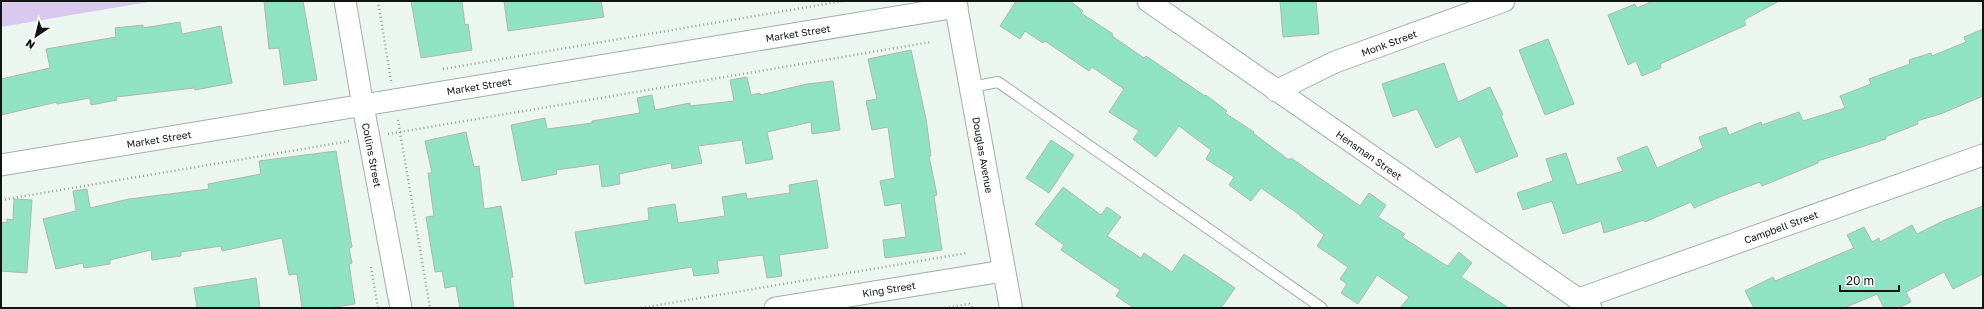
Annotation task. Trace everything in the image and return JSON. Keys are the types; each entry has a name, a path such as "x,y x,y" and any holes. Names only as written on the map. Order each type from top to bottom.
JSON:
{"main road":[{"name":"Douglas Avenue","path":"956,4 1003,271 1011,308"}],"street":[{"name":"Collins Street","path":"345,1 401,308"},
{"name":"Hensman Street","path":"1148,1 1585,304"},
{"name":"Monk Street","path":"1276,91 1335,62 1504,1"},
{"name":"Market Street","path":"1,165 363,106 956,4"},
{"name":"Campbell Street","path":"1585,304 1983,155"},
{"name":"King Street","path":"775,308 1003,271"}],"lane":[{"path":"970,87 998,82 1322,308"}],"path":[{"path":"378,1 430,308"},
{"path":"1,200 931,42"},
{"path":"641,308 967,252"},
{"path":"945,308 969,304 973,308"}],"shaded area":[{"path":"1,1 154,1 1,27"}],"building":[{"path":"264,1 303,1 317,80 284,85 279,48 269,49"},
{"path":"411,1 462,1 465,25 468,24 472,50 421,58"},
{"path":"504,1 601,1 604,17 508,31"},
{"path":"1016,1 1070,1 1083,11 1081,13 1113,34 1112,36 1144,58 1146,56 1205,96 1206,95 1227,111 1225,113 1254,132 1253,133 1289,160 1291,158 1360,206 1369,193 1386,205 1378,217 1405,234 1402,237 1448,266 1459,252 1472,263 1461,277 1509,308 1400,308 1409,297 1377,275 1358,304 1341,293 1347,284 1340,279 1348,267 1317,246 1324,235 1300,215 1261,188 1251,201 1229,185 1234,177 1206,159 1211,150 1179,126 1156,157 1133,139 1139,131 1109,112 1124,89 1092,67 1089,71 1045,41 1043,43 1025,31 1020,39 1000,26"},
{"path":"1280,1 1316,1 1319,34 1283,37"},
{"path":"1653,1 1779,1 1744,20 1746,25 1660,64 1661,68 1642,76 1636,61 1628,65 1608,15 1635,4 1637,8"},
{"path":"180,22 182,34 221,26 232,83 195,90 194,88 116,97 117,100 91,105 90,98 57,104 57,102 1,115 1,79 50,68 46,49 116,37 115,28 143,25 143,28"},
{"path":"1983,29 1983,96 1943,113 1917,121 1918,124 1885,137 1886,139 1818,161 1818,163 1762,186 1760,182 1694,208 1691,202 1645,222 1644,220 1604,233 1601,221 1563,234 1552,201 1523,210 1517,193 1553,181 1546,159 1566,153 1577,185 1623,171 1617,158 1647,146 1657,168 1703,148 1699,137 1726,127 1729,135 1761,122 1762,125 1799,112 1803,121 1845,108 1840,96 1871,84 1869,79 1910,64 1909,60 1931,53 1932,56 1966,42 1964,37"},
{"path":"1548,39 1574,104 1545,115 1519,50"},
{"path":"911,50 926,119 931,156 929,156 937,195 934,196 942,250 885,258 883,240 906,237 901,203 885,206 880,181 895,178 888,127 872,130 866,101 877,99 868,59"},
{"path":"1444,63 1458,102 1490,87 1503,115 1501,116 1518,156 1476,173 1460,136 1436,148 1417,109 1393,117 1382,84"},
{"path":"747,77 751,95 760,93 760,95 807,84 833,81 840,130 812,134 811,122 767,132 773,159 746,164 742,140 698,146 702,163 672,169 671,163 619,174 620,184 602,187 599,164 556,170 557,174 522,181 511,125 545,118 547,129 592,123 592,121 640,113 637,98 652,95 655,110 690,103 690,106 734,101 730,80"},
{"path":"466,132 474,167 479,166 484,209 501,206 513,277 510,278 514,308 460,308 456,286 445,288 442,271 435,272 426,217 434,216 428,173 432,173 425,141"},
{"path":"1051,140 1074,155 1049,193 1026,178"},
{"path":"336,151 352,247 349,248 352,263 349,264 355,304 328,308 302,308 297,274 289,275 282,238 222,251 221,246 181,252 181,256 152,260 151,250 110,260 110,264 84,268 83,263 56,269 43,219 76,211 73,191 87,189 90,208 129,199 209,189 208,184 261,174 259,161"},
{"path":"817,180 828,248 779,255 782,276 767,278 763,255 717,261 719,273 694,276 692,267 585,284 575,232 649,220 648,208 675,204 678,223 725,216 722,197 746,193 747,199 790,193 789,185"},
{"path":"1063,187 1101,215 1107,207 1121,217 1107,236 1141,258 1144,253 1172,272 1184,254 1235,288 1221,308 1134,308 1116,296 1120,290 1061,250 1064,245 1035,224"},
{"path":"14,199 32,200 27,273 1,271 1,223 7,222 7,219 13,220"},
{"path":"1983,206 1983,274 1953,289 1944,272 1906,292 1911,302 1898,308 1884,308 1877,294 1844,308 1754,308 1745,291 1773,277 1775,281 1854,248 1847,235 1864,227 1872,242 1879,238 1880,242 1912,225 1917,234 1943,221"},
{"path":"256,278 260,308 197,308 194,288"}]}
